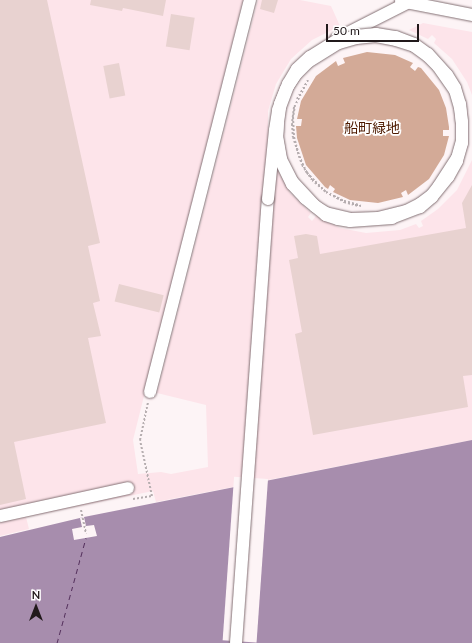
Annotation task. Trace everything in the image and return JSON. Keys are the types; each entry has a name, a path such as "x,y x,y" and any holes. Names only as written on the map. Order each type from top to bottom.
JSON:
{"street":[{"path":"150,392 250,0"},
{"path":"236,643 268,199 278,110 281,103 286,88 289,84 292,79 296,75 308,62 339,43 356,38 376,36 396,40 414,46 428,56 447,77 455,90 460,106 462,124 462,137 462,143 460,149 458,155 457,161 448,177 432,197 420,206 406,213 378,220 350,221 326,215 315,208 292,184 281,161 277,138 278,122 279,114 280,107 282,100 285,93 288,86 297,72 309,60 339,41 356,36 376,34 414,44 428,54 447,75 455,88 460,104 462,122 462,141 460,147 459,153 457,158 448,175 444,180 439,186 432,195 420,204 406,211 378,218 351,219 326,213 316,206 292,181 284,165 277,136 278,119 279,112 280,104 288,84 297,69 310,57 339,39 358,33 378,31 404,37 416,42 430,51 449,72 457,85 462,102 464,138 459,156 456,162 450,172 441,184 438,188 434,192 412,206 395,213 352,217 328,210 317,203 294,179 283,157 279,133 282,102 290,81 299,67 311,55 403,1 472,14"},
{"path":"0,516 128,488"}],"path":[{"path":"311,77 300,93 293,117 294,137 299,156 307,173 326,192 344,201 368,206 353,204 334,196"}],"shaded area":[{"path":"0,0 243,0 133,440 138,474 161,472 171,474 208,467 206,405 157,393 258,0 300,0 331,6 340,26 312,40 291,59 276,84 268,111 268,139 276,167 290,193 311,213 308,217 312,221 316,216 340,228 366,233 400,230 416,224 419,228 423,226 421,221 438,209 457,190 472,160 472,440 156,502 153,491 26,517 29,529 0,536"},
{"path":"423,23 472,32 472,95 467,82 452,59 434,43 436,39 432,35 428,39 409,30"},
{"path":"472,440 472,643 0,643 0,537 84,517"}],"green space":[{"name":"船町緑地","path":"367,52 395,55 413,63 410,67 415,71 418,67 421,68 439,90 446,108 449,127 449,130 443,130 443,136 449,136 444,155 429,179 408,195 406,190 401,193 403,197 378,203 350,200 333,192 335,189 330,185 328,189 325,187 306,165 297,138 296,126 301,126 302,119 297,119 301,101 316,76 336,61 338,66 345,63 343,58"}],"pier":[{"path":"234,477 268,479 257,643 223,640"},
{"path":"84,517 86,526 94,525 97,536 74,540 72,529 82,527 80,518"}],"building":[{"path":"0,0 47,0 100,243 88,246 100,301 93,303 101,336 88,338 106,423 14,442 26,499 0,505"},
{"path":"91,0 166,0 163,16 123,8 122,11 90,5"},
{"path":"262,0 278,0 274,13 260,9"},
{"path":"171,14 195,18 190,50 166,47"},
{"path":"119,63 125,95 110,98 103,66"},
{"path":"472,185 472,375 463,376 468,407 313,435 295,334 302,332 289,260 298,258 294,236 306,234 317,236 320,254 466,228 462,203"},
{"path":"119,284 164,295 159,313 115,301"}],"ferry route":[{"path":"57,643 86,538"}]}
